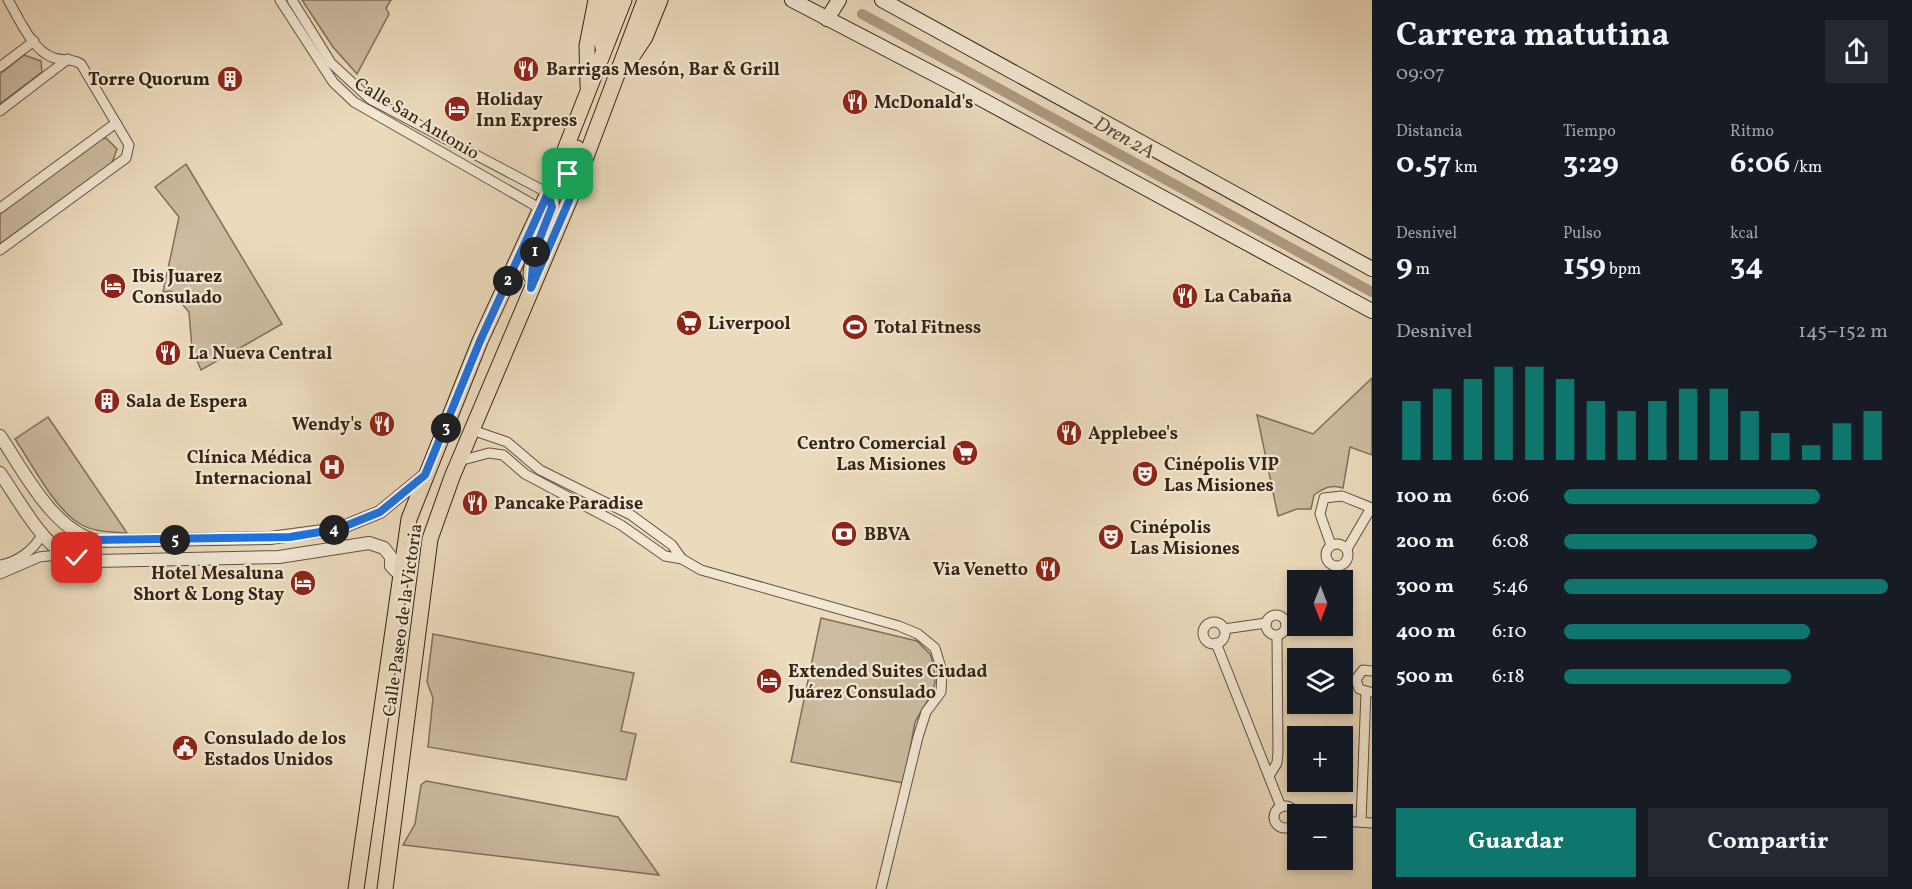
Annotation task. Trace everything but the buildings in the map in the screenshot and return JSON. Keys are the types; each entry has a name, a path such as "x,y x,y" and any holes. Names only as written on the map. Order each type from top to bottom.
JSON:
{"main road":[{"path":"588,94 587,46 596,0"},
{"path":"572,194 568,174 603,78 601,33 609,0"},
{"name":"Calle Paseo de la Victoria","path":"356,889 399,574 409,519 480,341 548,193 624,0"},
{"name":"Calle Paseo de la Victoria","path":"385,889 430,539 459,461 572,194 645,0"},
{"path":"617,78 639,48 660,0"},
{"path":"792,0 957,86 1372,311"},
{"path":"827,19 839,0"},
{"path":"882,0 1372,269"},
{"path":"531,288 534,253 552,207 548,193"}],"street":[{"path":"0,250 126,158 129,144 81,64 47,54 34,41 8,0"},
{"name":"Calle San Antonio","path":"280,0 333,82 354,102 541,208"},
{"name":"Calle San Antonio","path":"292,0 332,63 370,99 548,193"},
{"path":"0,67 34,41"},
{"path":"0,111 68,59"},
{"path":"0,208 116,123"},
{"path":"472,430 507,442 540,470 631,515 672,545 682,560"},
{"path":"0,436 56,517 78,534 92,540 290,537 338,529 380,512 425,475"},
{"path":"459,461 489,453 499,453 525,474 621,525 665,556 682,560 701,570 899,626 918,634 935,648 941,664 941,692 926,712 918,737 881,889"},
{"path":"0,473 43,533 65,554"},
{"path":"1342,496 1372,508 1347,549 1348,557 1344,564 1332,566 1325,555 1331,545 1320,514 1324,498 1342,496"},
{"path":"0,565 15,561 28,552 43,533"},
{"path":"290,537 294,556"},
{"path":"88,561 92,540"},
{"path":"0,574 39,557 65,554 88,561 294,556 351,544 376,544 388,552 391,566 399,574"},
{"path":"1331,545 1340,544 1347,549"},
{"path":"1216,643 1206,640 1203,633 1205,626 1215,622 1224,629 1266,623 1275,615 1284,618 1287,628 1277,636"},
{"path":"1266,623 1268,632 1277,636"},
{"path":"1216,643 1222,639 1224,629"},
{"path":"1269,776 1277,763 1278,753 1277,636"},
{"path":"1216,643 1281,807"},
{"path":"1361,822 1369,692 1359,689 1356,679 1363,670 1372,671"},
{"path":"1362,799 1372,794"},
{"path":"1281,807 1287,808"},
{"path":"1281,807 1275,817 1279,825 1287,826"},
{"path":"1353,822 1372,823"}],"shaded area":[{"path":"302,0 391,0 386,8 389,14 357,74 333,47"},
{"path":"24,55 41,61 42,72 0,104 0,74"},
{"path":"106,138 117,149 112,163 0,244 0,214 99,140"},
{"path":"186,164 282,324 201,370 192,348 189,312 171,291 163,292 179,217 155,187"},
{"path":"1372,378 1372,455 1350,447 1343,488 1335,486 1314,495 1311,509 1297,509 1278,516 1257,415 1313,434"},
{"path":"48,417 127,533 101,531 82,525 68,515 43,484 15,439"},
{"path":"821,618 917,641 930,654 934,665 935,683 931,695 915,722 904,783 791,762"},
{"path":"433,634 634,673 621,731 636,734 626,780 428,747 433,698 427,682"},
{"path":"426,781 618,817 659,875 403,845 415,824 421,785"}],"waterway":[{"name":"Dren 2A","path":"862,14 1372,292"}],"place":[{"name":"Barrigas Mesón, Bar & Grill","path":"526,69"},
{"name":"Torre Quorum","path":"230,79"},
{"name":"McDonald's","path":"855,102"},
{"name":"Holiday Inn Express","path":"457,109"},
{"name":"Ibis Juarez Consulado","path":"113,286"},
{"name":"La Cabaña","path":"1185,296"},
{"name":"Liverpool","path":"689,323"},
{"name":"Total Fitness","path":"855,327"},
{"name":"La Nueva Central","path":"168,353"},
{"name":"Sala de Espera","path":"107,401"},
{"name":"Wendy's","path":"382,424"},
{"name":"Applebee's","path":"1069,433"},
{"name":"Centro Comercial Las Misiones","path":"965,453"},
{"name":"Clínica Médica Internacional","path":"332,467"},
{"name":"Cinépolis VIP Las Misiones","path":"1145,474"},
{"name":"Pancake Paradise","path":"475,503"},
{"name":"BBVA","path":"844,534"},
{"name":"Cinépolis Las Misiones","path":"1111,537"},
{"name":"Via Venetto","path":"1048,569"},
{"name":"Hotel Mesaluna Short & Long Stay","path":"303,583"},
{"name":"Extended Suites Ciudad Juárez Consulado","path":"769,681"},
{"name":"Consulado de los Estados Unidos","path":"185,748"}],"route":[{"path":"77,558 88,561 92,540 110,542 290,537 350,526 380,512 425,475 480,341 548,193 552,199 552,207 534,253 531,288 572,194 568,174"}]}
